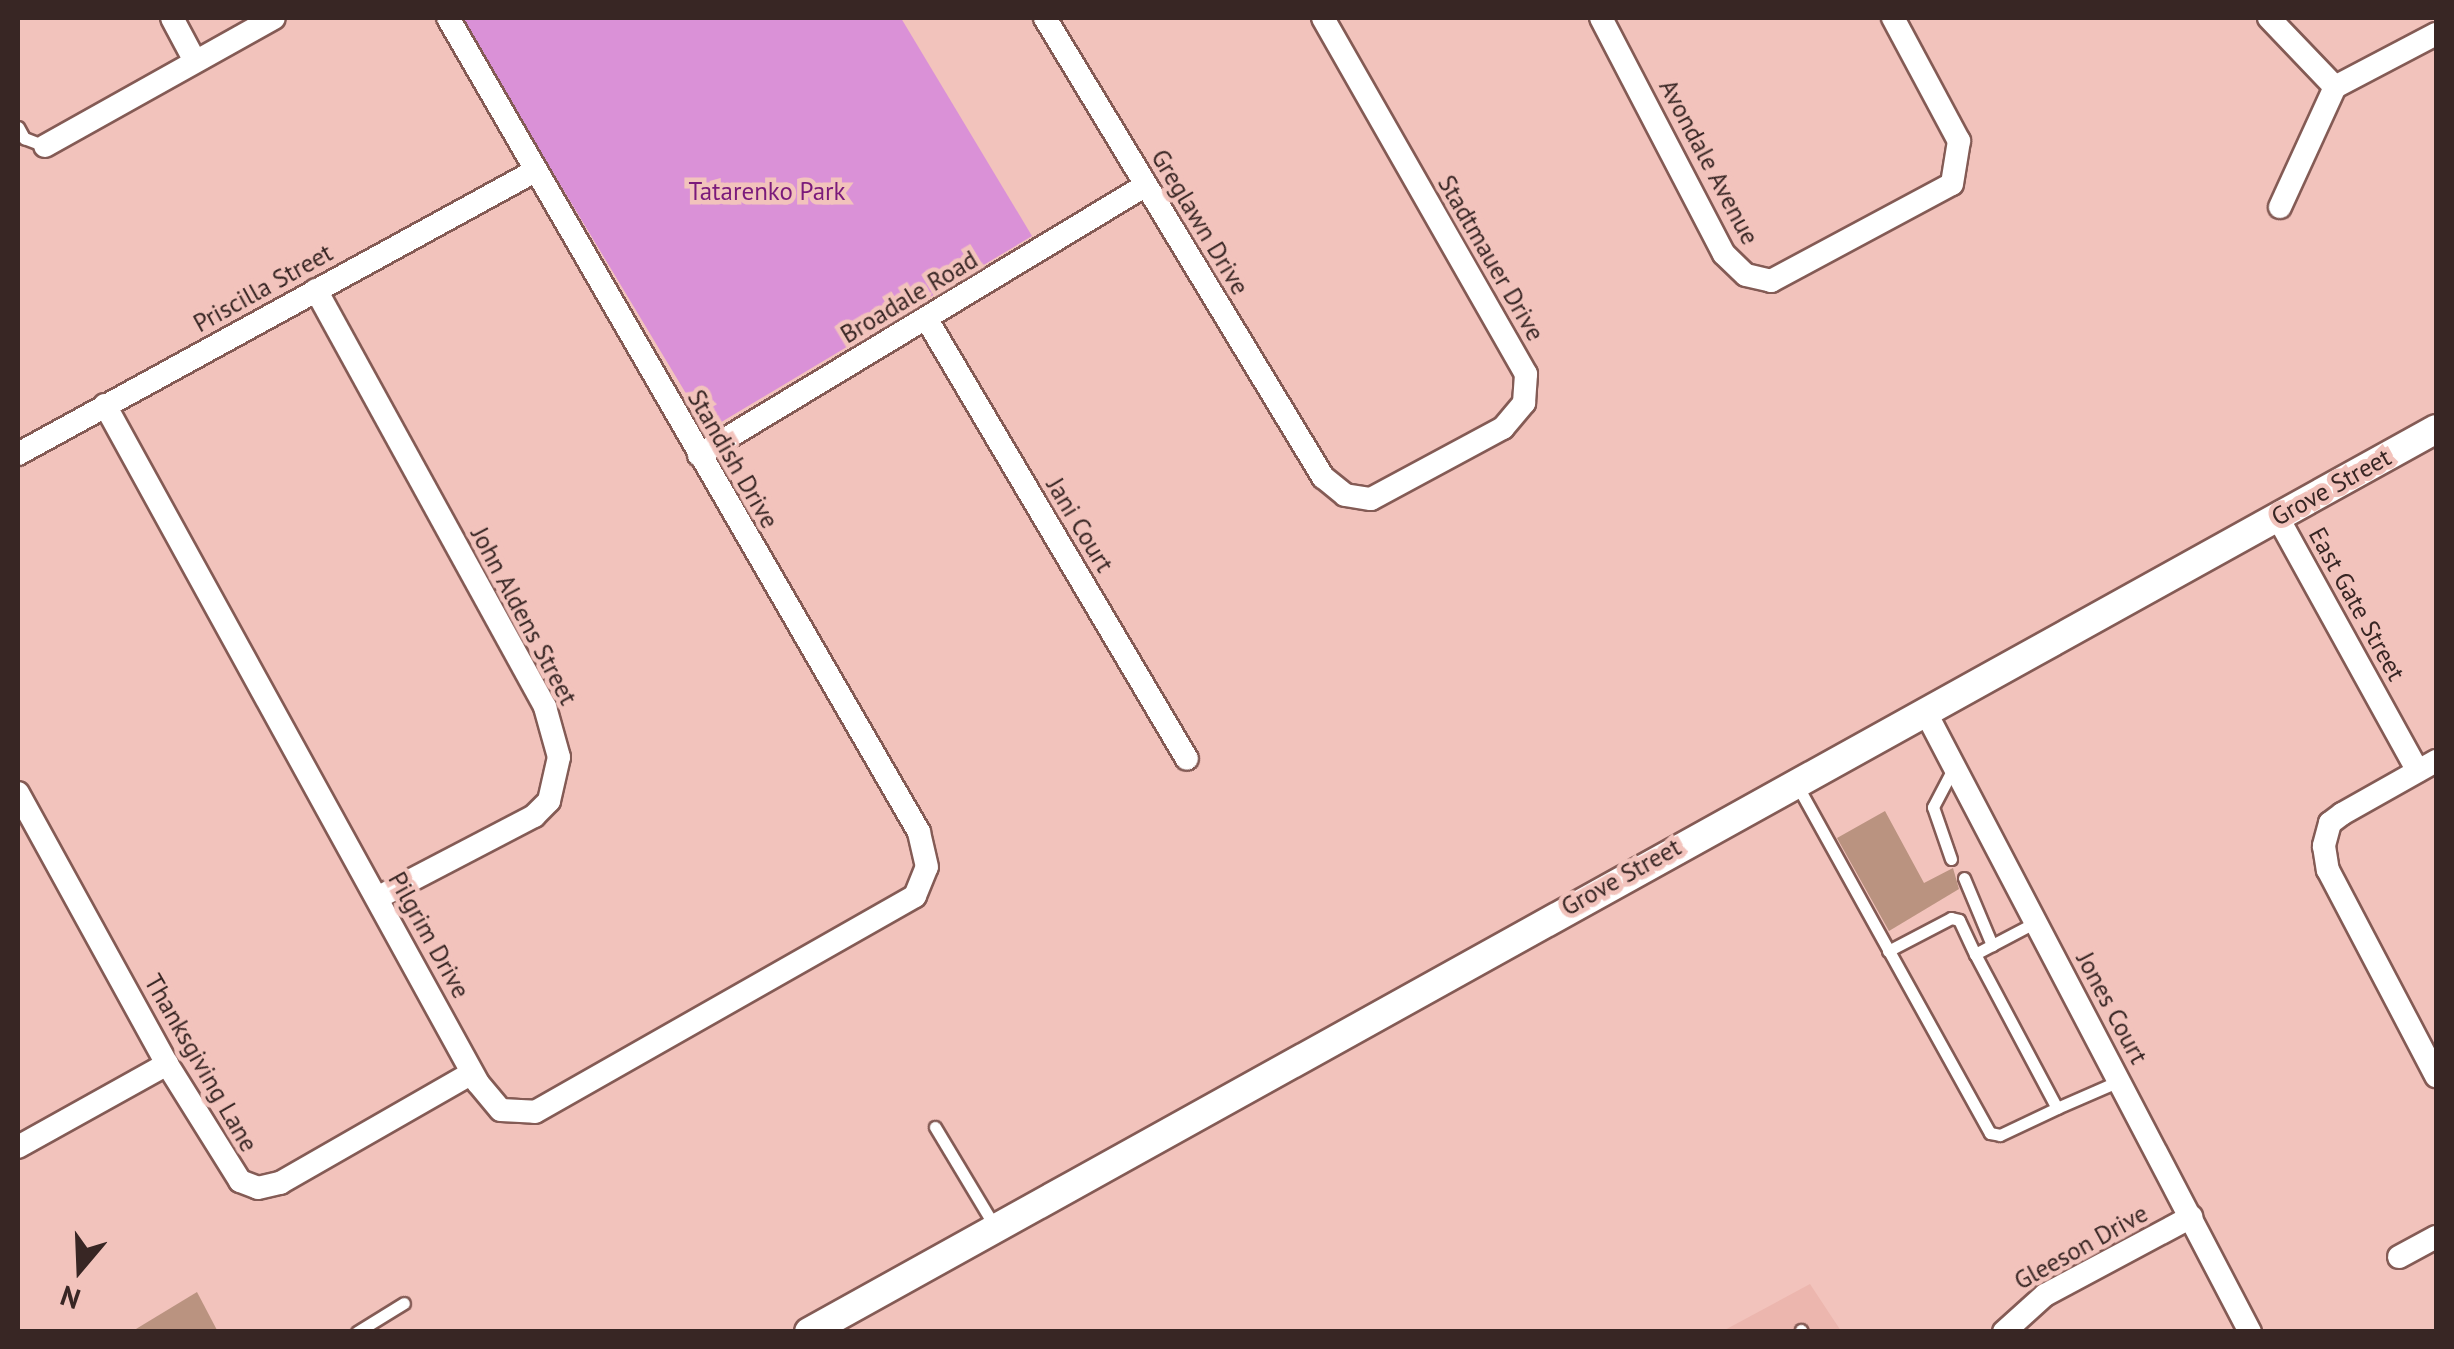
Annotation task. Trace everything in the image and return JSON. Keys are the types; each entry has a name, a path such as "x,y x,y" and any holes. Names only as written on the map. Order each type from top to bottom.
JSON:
{"street":[{"path":"172,18 195,61"},
{"path":"44,146 274,18"},
{"name":"Standish Drive","path":"448,18 920,832 926,858 923,880 915,896 880,918"},
{"name":"Greglawn Drive","path":"1045,18 1309,455"},
{"name":"Stadtmauer Drive","path":"1309,455 1333,488 1371,499 1503,428 1527,390 1526,374 1322,18"},
{"name":"Avondale Avenue","path":"1601,18 1724,254 1760,280 1782,280 1945,192 1961,156 1948,121 1893,18"},
{"path":"2268,18 2334,87"},
{"path":"2280,207 2334,87 2436,34"},
{"name":"Priscilla Street","path":"18,454 535,171"},
{"name":"Broadale Road","path":"700,455 1146,186"},
{"name":"John Aldens Street","path":"316,290 544,707 559,757 550,800 534,816 377,898"},
{"name":"Jani Court","path":"926,318 1186,759"},
{"name":"Pilgrim Drive","path":"105,405 472,1073 501,1110 535,1112 880,918"},
{"name":"Grove Street","path":"809,1332 1795,781 2436,429"},
{"name":"East Gate Street","path":"2277,516 2427,766"},
{"name":"Jones Court","path":"1925,711 2250,1332"},
{"path":"2427,766 2330,824 2324,858 2434,1066"},
{"name":"Thanksgiving Lane","path":"18,792 226,1168 258,1188 280,1183 472,1073"},
{"path":"18,1148 167,1064"},
{"name":"Gleeson Drive","path":"2004,1332 2044,1296 2191,1218"},
{"path":"2399,1257 2436,1237"}],"lane":[{"path":"18,127 24,138 44,146"},
{"path":"1951,858 1933,808 1954,767"},
{"path":"1795,781 1990,1133 2000,1135 2119,1081"},
{"path":"1964,878 1992,945"},
{"path":"1888,951 1950,918 1959,920 2056,1108"},
{"path":"1975,954 2036,922"},
{"path":"936,1127 995,1226"},
{"path":"357,1332 404,1304"}],"shaded area":[{"path":"1810,1284 1841,1331 1721,1332"}],"green space":[{"name":"Tatarenko Park","path":"460,18 901,18 1032,236 708,430"}],"building":[{"path":"1885,811 1924,883 1953,868 1959,889 1889,931 1837,838"},
{"path":"197,1292 218,1332 131,1332"}]}
